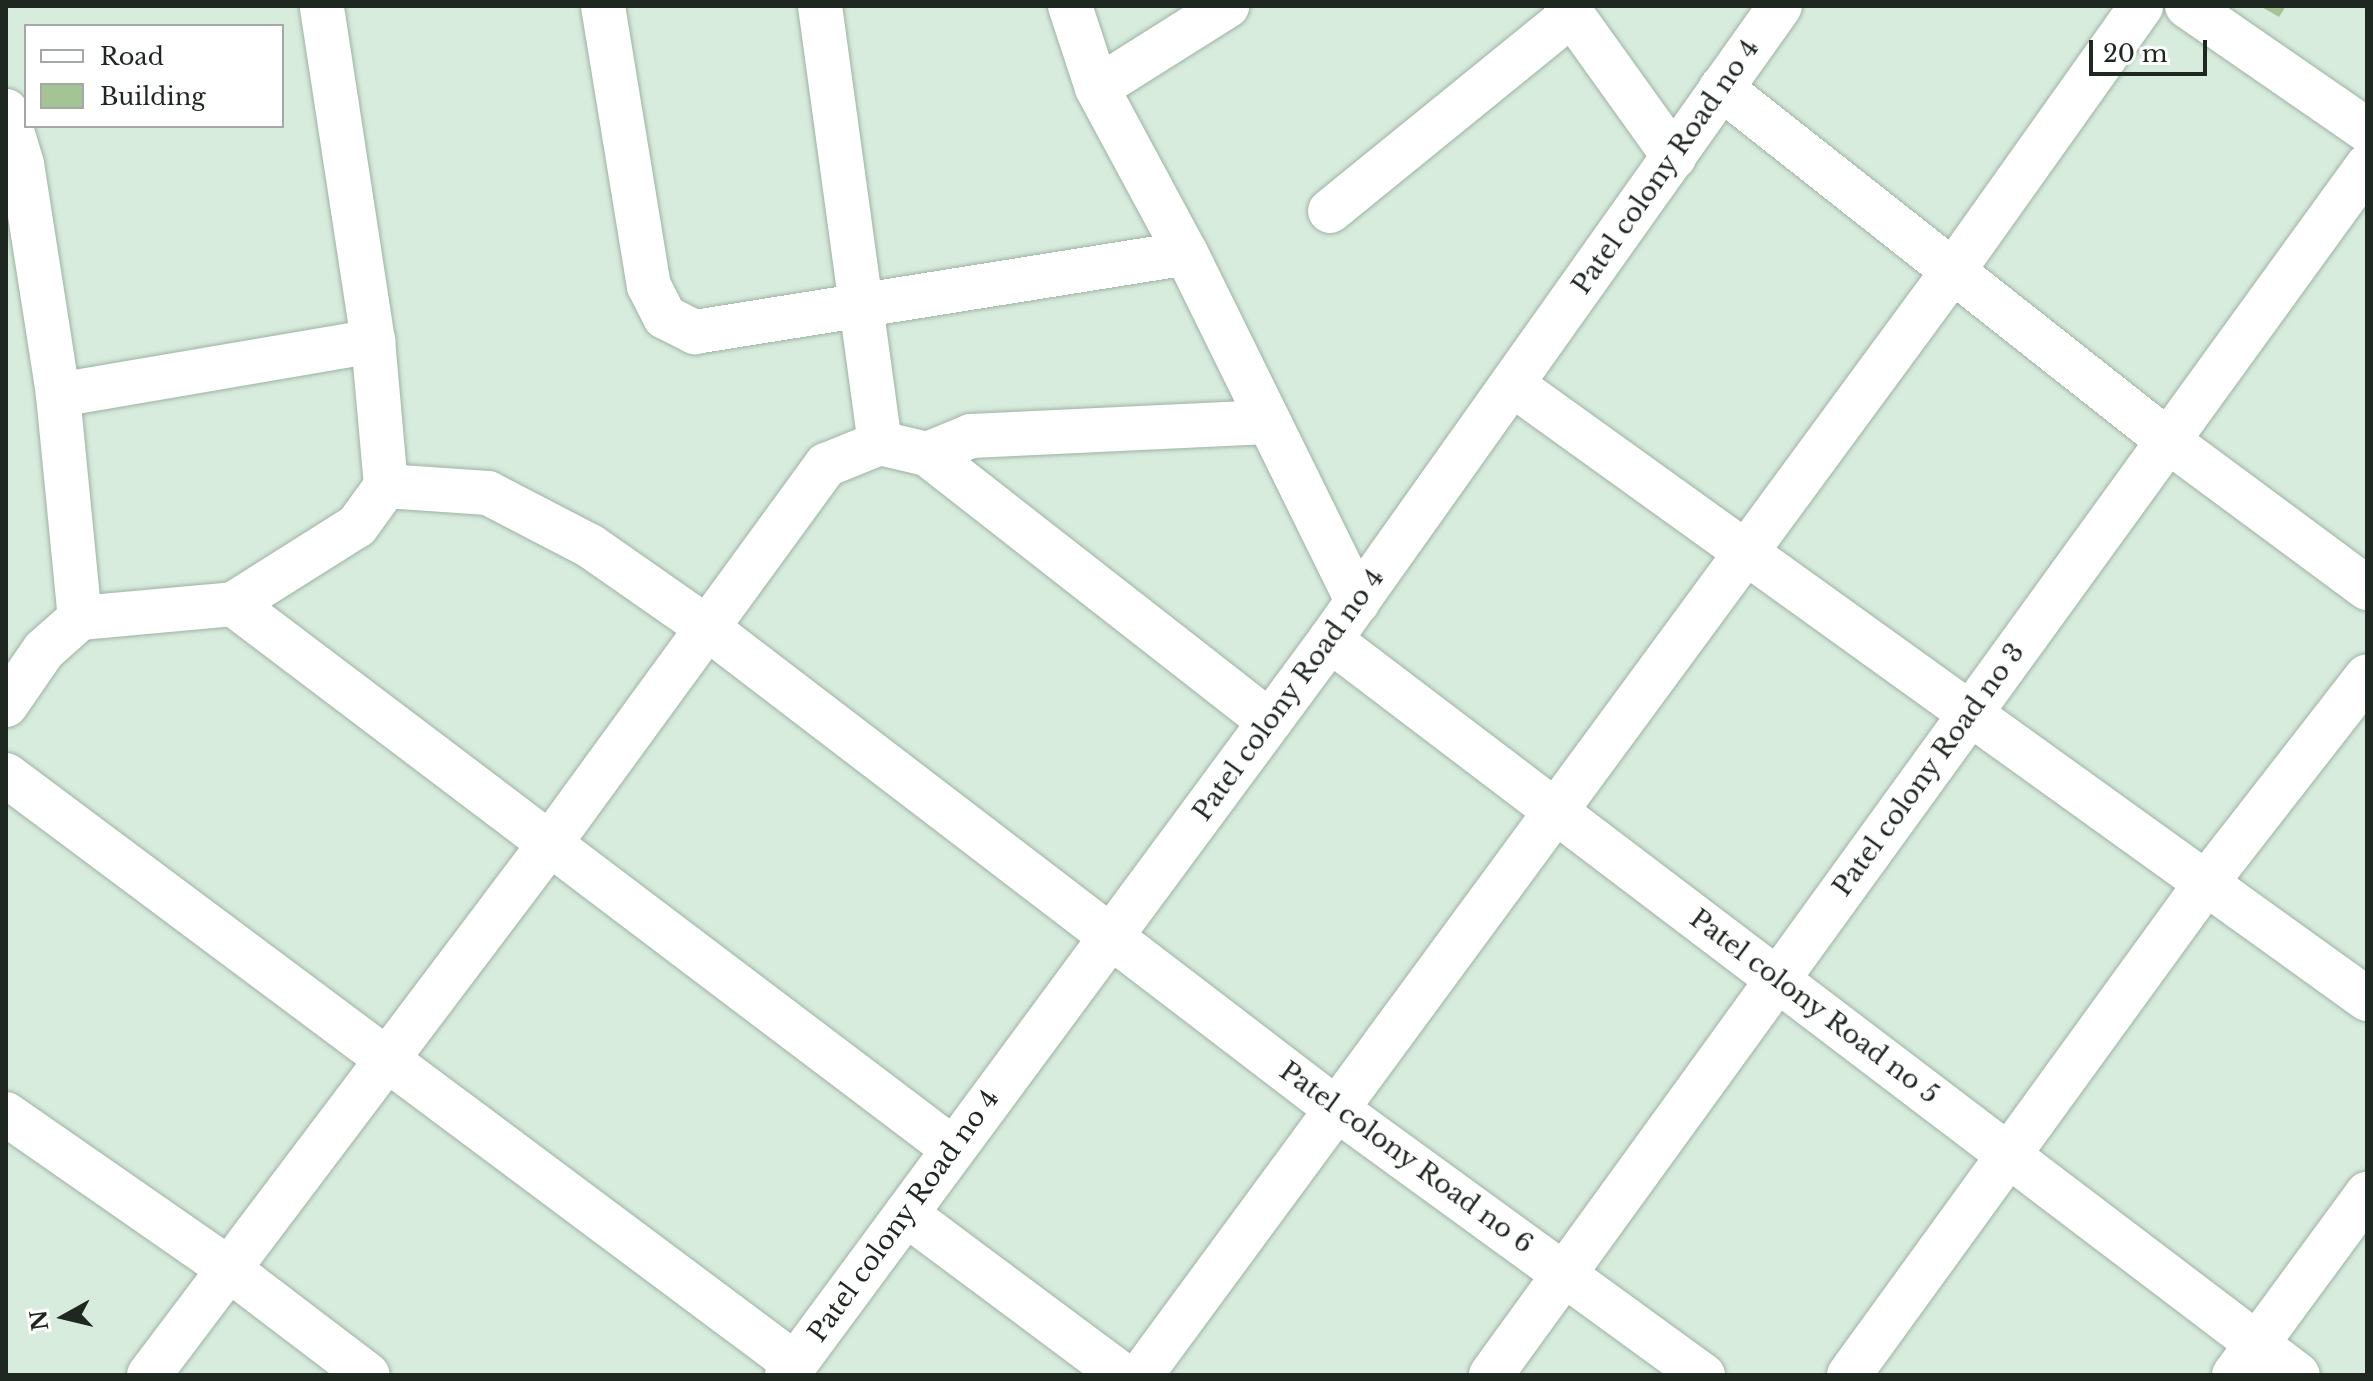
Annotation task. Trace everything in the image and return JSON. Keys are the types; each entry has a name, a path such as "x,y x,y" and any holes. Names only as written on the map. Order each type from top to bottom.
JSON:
{"street":[{"path":"6,705 25,653 80,618 233,604 357,526 386,486 373,341 322,6"},
{"path":"603,6 649,286 665,317 695,332 1186,253"},
{"path":"820,6 880,443"},
{"path":"1070,6 1097,88 1186,253 1358,602"},
{"name":"Patel colony Road no 4","path":"791,1370 1358,602 1780,6"},
{"path":"1141,1375 1953,271 2141,6"},
{"path":"2187,6 2367,130"},
{"path":"1097,88 1218,9"},
{"path":"1330,211 1569,10 1674,157"},
{"path":"1721,88 2167,440 2367,588"},
{"path":"6,111 58,395 80,618"},
{"name":"Patel colony Road no 3","path":"1491,1375 2367,166"},
{"path":"58,395 373,341"},
{"path":"1513,385 2367,999"},
{"path":"927,454 971,436 1268,422"},
{"path":"149,1375 226,1267 551,842 826,465 880,443 927,454 1270,722"},
{"name":"Patel colony Road no 6","path":"386,486 488,493 590,546 706,627 1335,1108 1703,1375"},
{"path":"233,604 952,1148"},
{"name":"Patel colony Road no 5","path":"1330,640 2010,1156 2246,1359 2298,1375"},
{"path":"1849,1375 2206,883 2367,676"},
{"path":"6,775 387,1059 791,1370"},
{"path":"6,1114 226,1267 368,1375"},
{"path":"2246,1359 2367,1194"},
{"path":"906,1214 1122,1375"}],"building":[{"path":"2260,6 2286,6 2279,17"}]}
